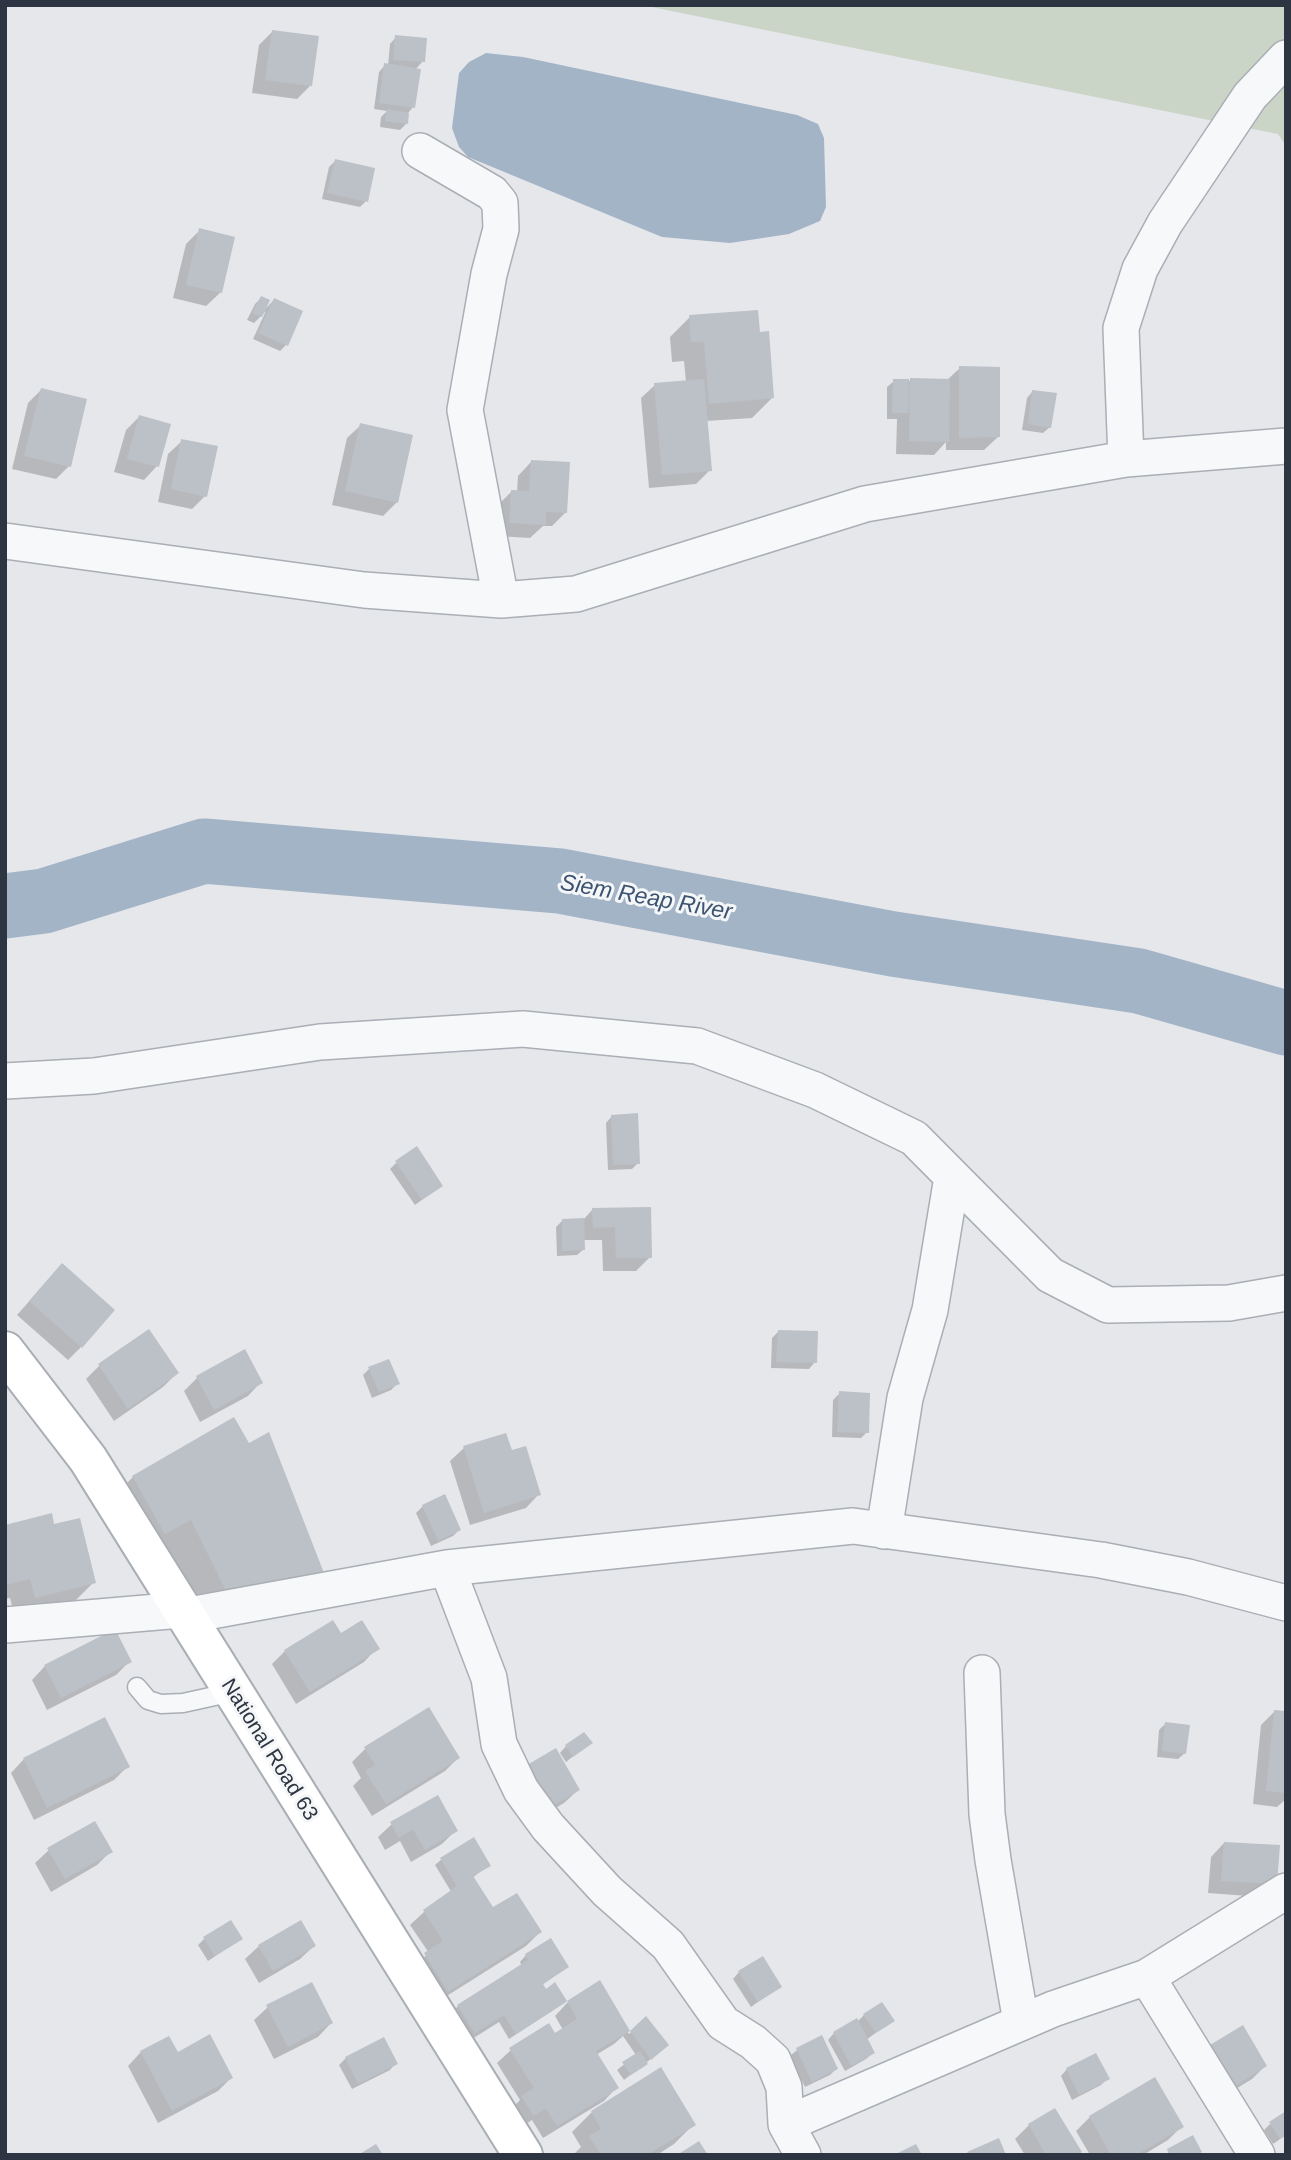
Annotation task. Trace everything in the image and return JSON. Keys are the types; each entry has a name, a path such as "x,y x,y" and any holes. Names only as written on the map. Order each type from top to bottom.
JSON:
{"street":[{"path":"1126,459 1121,328 1140,269 1165,223 1250,96 1286,58"},
{"path":"420,151 492,192 500,203 501,229 489,274 465,410 501,600"},
{"path":"5,541 364,590 501,600 576,593 865,504 1126,459 1286,446"},
{"path":"5,1081 94,1076 320,1042 523,1029 697,1046 814,1090 914,1138 1050,1275 1108,1305 1228,1303 1286,1293"},
{"path":"884,1531 905,1398 930,1310 952,1177"},
{"name":"National Road 63","path":"5,1351 88,1459 523,2155"},
{"path":"5,1625 183,1613 447,1568 853,1526 1101,1560 1188,1577 1286,1603"},
{"path":"447,1568 489,1678 499,1744 521,1790 548,1827 607,1891 668,1945 723,2023 753,2042 773,2060 784,2087 786,2124 803,2155"},
{"path":"982,1673 987,1814 1021,2022"},
{"path":"786,2124 1053,2008 1147,1977 1286,1891"},
{"path":"1147,1977 1257,2155"}],"lane":[{"path":"137,1687 149,1700 161,1704 183,1703 233,1692"}],"shaded area":[{"path":"642,5 1286,5 1286,146 1278,134"}],"water":[{"path":"486,53 523,57 797,115 818,124 824,138 826,207 820,221 789,234 730,243 662,237 468,157 459,147 452,128 459,73 469,62"}],"building":[{"path":"272,30 319,36 312,86 265,80"},
{"path":"395,35 427,38 425,62 393,60"},
{"path":"384,63 421,69 415,108 379,103"},
{"path":"387,109 409,113 408,124 385,121"},
{"path":"335,159 375,168 368,202 327,193"},
{"path":"199,228 235,237 222,293 186,285"},
{"path":"261,296 270,300 262,317 252,313"},
{"path":"274,298 303,311 288,346 258,333"},
{"path":"758,310 760,332 769,331 774,398 709,404 704,342 691,342 689,315"},
{"path":"959,366 1000,367 1000,437 959,438"},
{"path":"910,378 950,379 949,442 909,441"},
{"path":"704,379 712,471 662,475 654,383"},
{"path":"893,379 909,379 908,413 892,413"},
{"path":"41,388 87,399 71,467 24,456"},
{"path":"1032,390 1057,393 1051,428 1028,424"},
{"path":"139,415 171,424 159,467 127,459"},
{"path":"360,423 413,435 398,503 345,491"},
{"path":"181,439 218,446 207,497 171,489"},
{"path":"531,460 570,462 567,513 546,512 546,525 509,523 511,490 529,491"},
{"path":"638,1113 640,1164 613,1165 611,1115"},
{"path":"417,1146 443,1186 422,1200 395,1161"},
{"path":"651,1207 652,1258 616,1258 615,1227 593,1228 592,1208"},
{"path":"584,1218 585,1250 562,1251 562,1219"},
{"path":"62,1263 115,1310 82,1348 29,1301"},
{"path":"149,1329 179,1373 128,1409 98,1364"},
{"path":"778,1330 818,1331 817,1363 776,1362"},
{"path":"245,1349 263,1383 214,1410 196,1376"},
{"path":"389,1359 400,1384 379,1392 368,1367"},
{"path":"839,1391 870,1393 869,1433 837,1432"},
{"path":"234,1417 249,1443 269,1432 324,1573 230,1599 191,1520 165,1534 132,1476"},
{"path":"506,1433 512,1450 526,1446 541,1495 484,1513 463,1446"},
{"path":"445,1494 461,1530 438,1541 422,1505"},
{"path":"52,1513 54,1524 80,1518 96,1583 35,1598 30,1579 5,1585 5,1525"},
{"path":"333,1620 341,1633 362,1620 380,1649 310,1692 284,1650"},
{"path":"115,1629 132,1662 61,1698 44,1665"},
{"path":"429,1707 460,1758 386,1804 365,1771 375,1765 364,1747"},
{"path":"1274,1710 1286,1711 1286,1793 1266,1791"},
{"path":"105,1717 130,1767 47,1808 23,1758"},
{"path":"1165,1722 1190,1725 1186,1754 1162,1751"},
{"path":"584,1732 593,1743 573,1757 565,1745"},
{"path":"556,1748 580,1790 546,1810 522,1768"},
{"path":"438,1795 458,1831 425,1850 413,1829 399,1838 390,1822"},
{"path":"95,1821 113,1852 65,1879 47,1848"},
{"path":"474,1837 491,1866 473,1876 493,1907 517,1893 542,1932 448,1992 424,1953 443,1941 423,1910 457,1886 440,1858"},
{"path":"1224,1842 1280,1845 1277,1884 1221,1881"},
{"path":"231,1920 243,1939 215,1956 203,1937"},
{"path":"301,1920 316,1946 273,1971 258,1945"},
{"path":"551,1938 569,1967 543,1984 546,1989 555,1982 567,2001 516,2034 504,2015 475,2033 457,2005 528,1960 525,1954"},
{"path":"763,1956 782,1987 758,2002 738,1971"},
{"path":"600,1980 630,2031 596,2051 619,2088 557,2126 546,2108 534,2116 521,2096 534,2088 509,2048 549,2023 555,2033 577,2019 567,2001"},
{"path":"312,1982 333,2023 288,2047 266,2005"},
{"path":"882,2002 895,2021 876,2033 863,2014"},
{"path":"646,2016 669,2045 651,2060 630,2031"},
{"path":"857,2018 875,2053 851,2066 833,2032"},
{"path":"1243,2025 1267,2066 1235,2086 1210,2045"},
{"path":"210,2034 233,2078 172,2111 140,2051 169,2036 178,2052"},
{"path":"822,2035 838,2069 812,2082 796,2048"},
{"path":"384,2037 398,2064 358,2084 345,2057"},
{"path":"640,2051 648,2064 631,2075 622,2062"},
{"path":"1096,2053 1110,2079 1079,2095 1066,2068"},
{"path":"661,2067 696,2125 647,2155 601,2155 589,2136 601,2129 591,2111"},
{"path":"1155,2077 1184,2127 1136,2155 1111,2155 1089,2116"},
{"path":"1055,2108 1082,2152 1078,2155 1046,2155 1028,2124"},
{"path":"1286,2111 1286,2135 1280,2139 1269,2122"},
{"path":"1193,2135 1202,2152 1197,2155 1169,2155 1167,2149"},
{"path":"999,2138 1006,2155 969,2155 967,2152"},
{"path":"699,2141 708,2155 677,2155"},
{"path":"376,2144 383,2155 358,2155"},
{"path":"916,2144 922,2155 894,2155"}],"waterway":[{"name":"Siem Reap River","path":"5,906 44,901 204,851 560,881 893,944 1139,981 1286,1023"}]}
